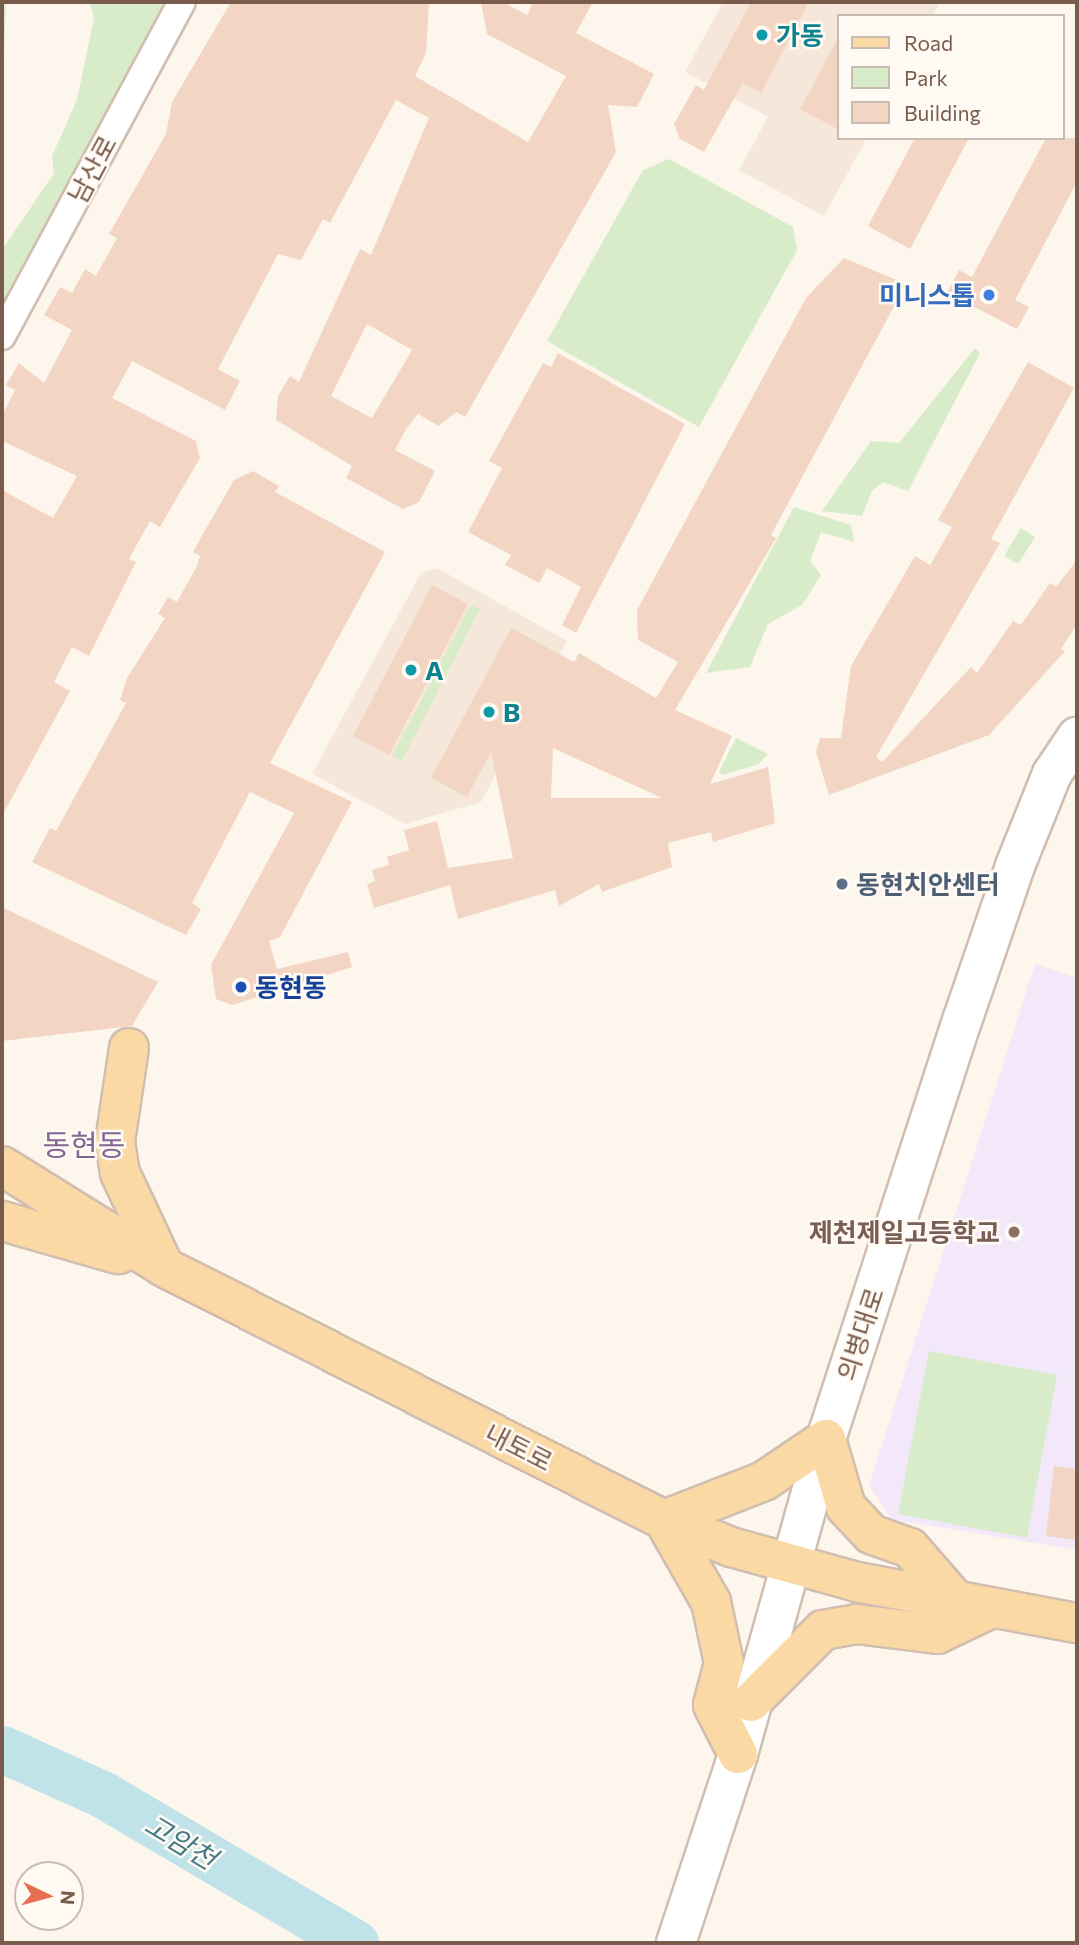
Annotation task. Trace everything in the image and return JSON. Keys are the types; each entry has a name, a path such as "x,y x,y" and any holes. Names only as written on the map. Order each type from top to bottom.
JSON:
{"main road":[{"path":"130,1048 115,1142 120,1173 164,1268"},
{"name":"내토로","path":"2,1166 164,1268 664,1520 789,1563 974,1605 1077,1623"},
{"path":"2,1221 164,1268"},
{"path":"738,1754 713,1705 724,1663 711,1602 664,1520 764,1481 826,1439 846,1507 871,1534 910,1548 974,1605 937,1634 856,1624 823,1630 751,1702"}],"street":[{"name":"남산로","path":"2,336 182,2"},
{"name":"의병대로","path":"676,1943 738,1754 789,1563 826,1439 1015,866 1052,774 1077,737"}],"shaded area":[{"path":"723,2 940,2 934,14 838,14 838,140 866,140 824,216 739,170 768,117 685,72"},
{"path":"437,568 567,641 481,802 405,824 312,774 421,573"},
{"name":"제천제일고등학교","path":"1035,964 1077,978 1077,1550 891,1519 869,1485"}],"green space":[{"path":"2,2 6,2 2,103"},
{"path":"90,2 165,2 2,305 2,250 54,173 52,156 77,100 94,18"},
{"path":"669,159 793,227 797,250 699,427 547,341 643,170"},
{"path":"975,348 980,353 908,491 883,482 872,491 862,516 822,511 871,441 899,443"},
{"path":"794,507 851,525 854,542 821,532 810,561 821,575 802,605 768,624 750,667 706,673"},
{"path":"1021,528 1035,537 1018,564 1004,556"},
{"path":"471,605 480,609 402,761 392,756"},
{"path":"736,738 768,754 759,764 723,775 719,772"},
{"path":"929,1351 1057,1375 1027,1538 898,1514"}],"building":[{"path":"231,2 429,2 426,53 415,76 528,142 566,76 487,34 481,2 503,2 527,15 533,2 593,2 576,33 654,74 637,107 608,105 616,152 465,417 456,412 439,426 418,414 406,429 395,450 435,471 419,502 403,509 346,478 352,466 276,420 278,396 290,376 299,382 360,249 371,255 429,118 396,100 330,223 323,219 301,260 278,254 218,369 240,381 225,410 132,361 112,398 196,441 200,458 160,527 150,521 129,559 136,562 89,656 72,647 54,682 70,691 2,816 2,490 53,518 77,476 2,441 2,416 15,390 6,385 19,363 44,383 72,330 44,315 60,287 72,293 85,269 96,276 117,238 109,234 166,134 172,102","holes":["367,324 412,350 372,418 331,396"]},
{"name":"가동","path":"751,2 809,2 761,93 743,83 704,152 680,139 674,124 696,85 704,90"},
{"path":"838,38 838,129 800,109"},
{"path":"1077,138 1077,182 1015,300 1029,307 1017,329 947,293 959,270 972,277 1045,140"},
{"path":"914,140 968,140 910,249 868,226"},
{"path":"844,258 906,284 771,535 776,538 675,710 732,736 710,784 768,767 775,823 713,842 711,832 668,843 672,867 602,892 599,884 559,906 555,890 458,919 450,885 374,908 367,884 375,881 372,870 389,865 387,857 409,850 404,830 437,821 448,868 513,858 491,752 467,797 431,778 511,628 574,662 579,653 656,698 678,662 638,640 637,610 806,298","holes":["553,748 662,798 551,798"]},
{"path":"558,353 685,424 576,633 562,625 581,587 547,568 539,583 505,565 511,555 468,532 502,468 489,461 543,363 551,367"},
{"path":"1028,362 1074,388 991,539 1000,543 876,757 882,762 971,667 977,673 1013,621 1021,625 1050,583 1056,587 1077,560 1077,624 1061,649 1065,651 989,735 829,795 816,752 820,738 841,738 851,666 915,556 930,565 952,527 938,520"},
{"path":"253,471 279,486 275,492 385,552 270,763 352,802 280,937 269,941 277,969 348,952 352,967 232,1005 216,999 211,965 294,813 250,792 192,903 201,909 186,935 32,862 50,828 56,831 126,703 120,700 127,678 165,618 158,614 168,597 177,602 197,566 200,556 193,552 203,534 234,480"},
{"name":"A","path":"432,585 468,604 389,755 353,736"},
{"path":"2,907 158,982 132,1026 2,1041"},
{"path":"1054,1466 1077,1469 1077,1540 1046,1536"}],"waterway":[{"name":"고암천","path":"2,1749 102,1794 355,1943"}],"place":[{"name":"가동","path":"762,35"},
{"name":"미니스톱","path":"989,295"},
{"name":"A","path":"411,670"},
{"name":"B","path":"489,712"},
{"name":"동현치안센터","path":"842,884"},
{"name":"동현동","path":"241,987"},
{"name":"제천제일고등학교","path":"1014,1232"}],"district":[{"name":"동현동","path":"84,1144"}]}
